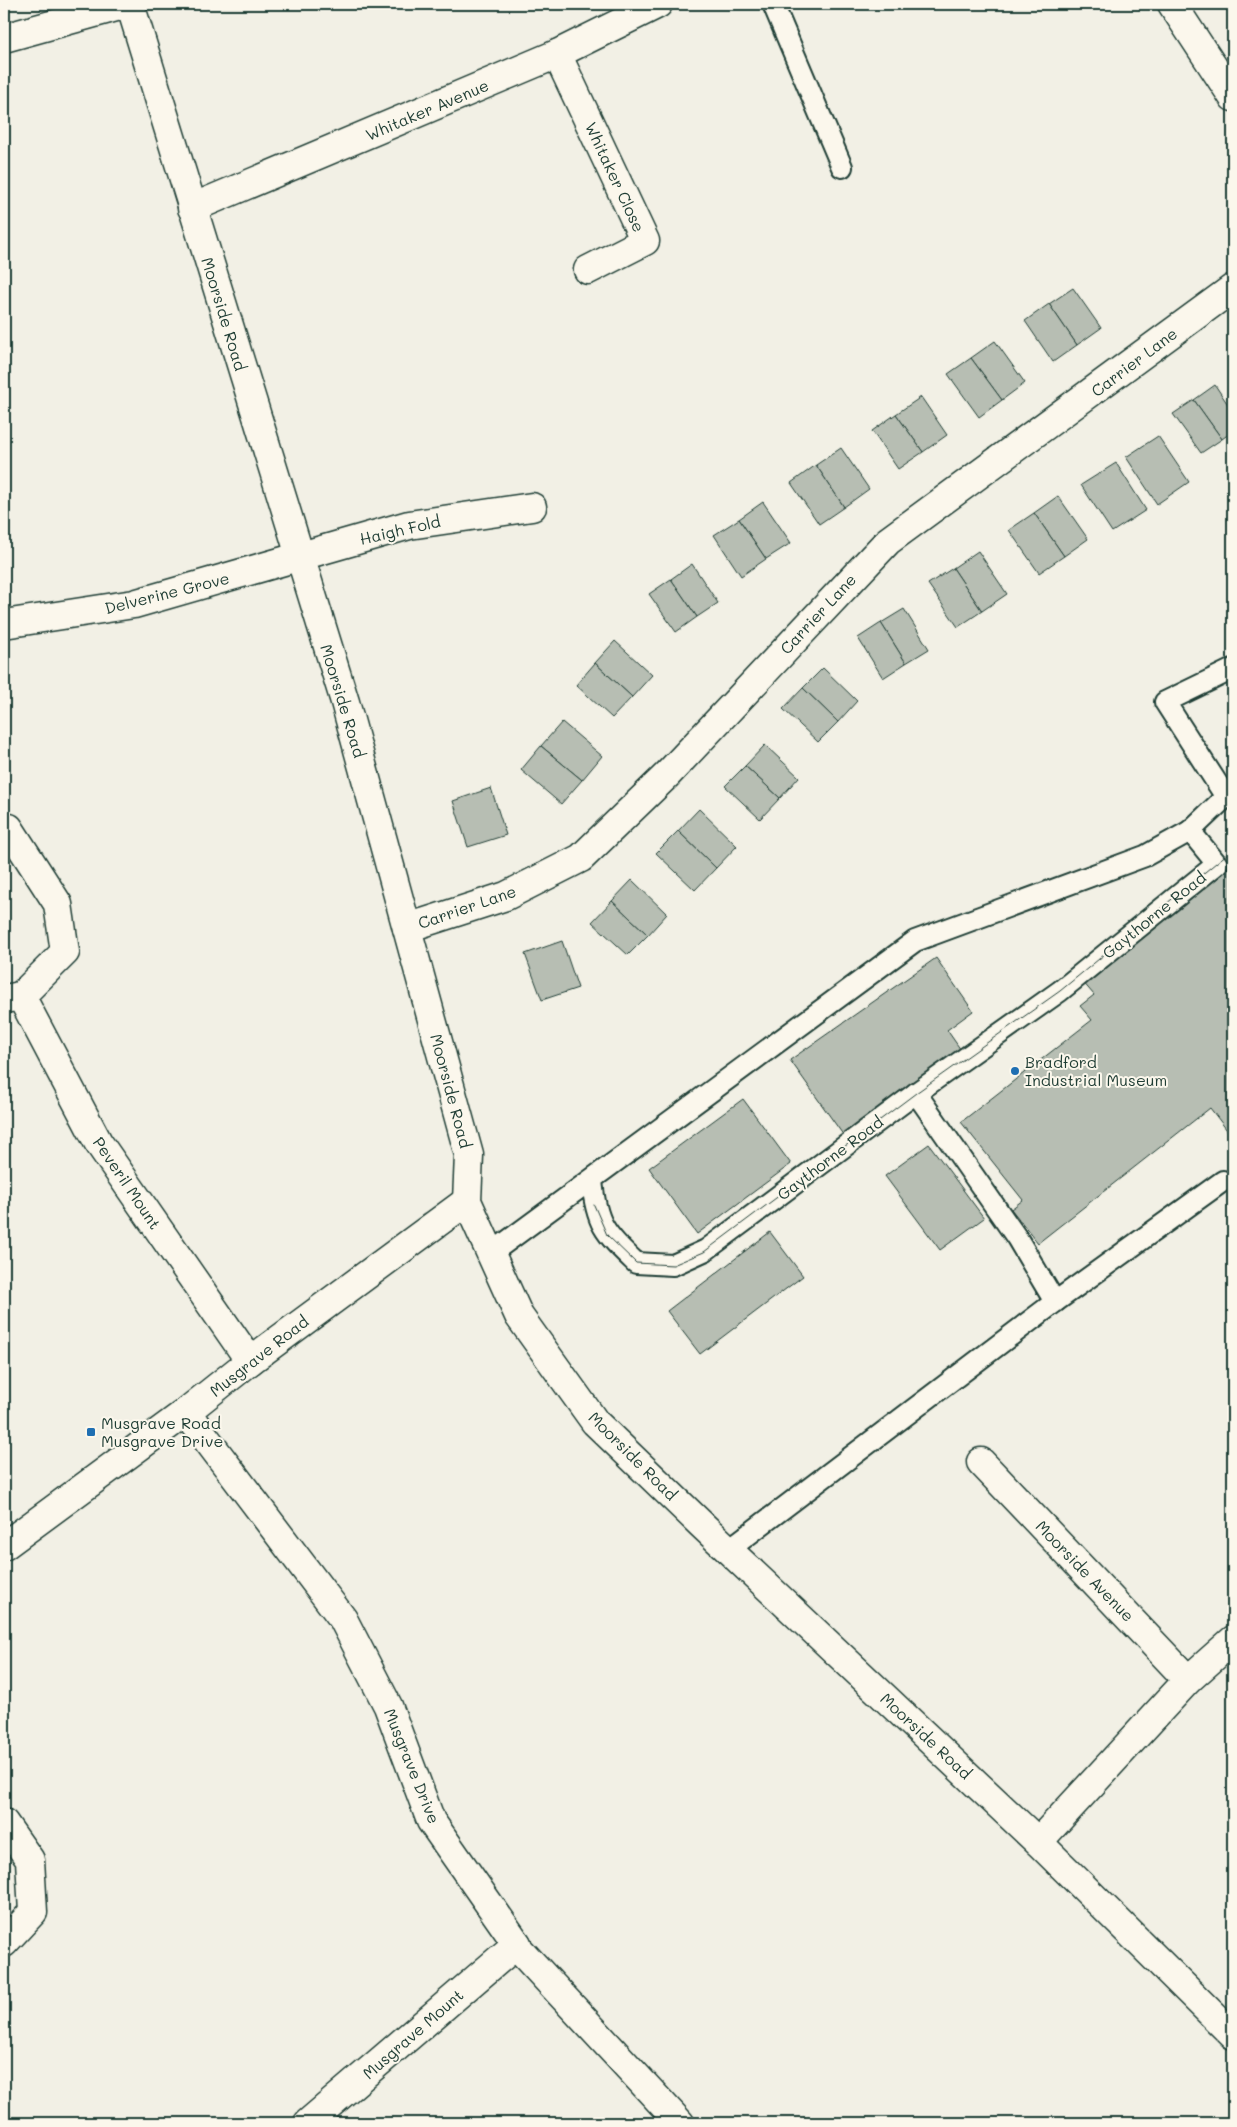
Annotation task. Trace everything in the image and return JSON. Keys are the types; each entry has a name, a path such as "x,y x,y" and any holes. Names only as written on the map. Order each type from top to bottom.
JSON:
{"street":[{"path":"4,38 129,4"},
{"name":"Moorside Road","path":"129,4 165,112 192,208 345,702 469,1156 467,1202 519,1316 596,1422 728,1550 1038,1842 1233,2035"},
{"name":"Whitaker Avenue","path":"192,208 557,54 658,4"},
{"path":"1172,4 1233,97"},
{"name":"Whitaker Close","path":"557,54 645,241 588,270"},
{"name":"Carrier Lane","path":"407,928 506,896 581,858 674,768 888,541 977,478 1233,288"},
{"name":"Haigh Fold","path":"299,558 409,525 532,507"},
{"name":"Delverine Grove","path":"4,624 134,604 299,558"},
{"name":"Peveril Mount","path":"9,828 58,904 65,952 12,997 98,1142 250,1361"},
{"name":"Musgrave Road","path":"4,1546 186,1412 250,1361 467,1202"},
{"name":"Musgrave Drive","path":"186,1412 343,1619 388,1706 431,1821 517,1944 516,1946 680,2123"},
{"name":"Moorside Avenue","path":"981,1462 1188,1680"},
{"path":"1038,1842 1188,1680 1233,1640"},
{"path":"4,1823 30,1860 33,1912 4,1944"},
{"name":"Musgrave Mount","path":"308,2123 517,1944"}],"lane":[{"path":"773,4 842,167"},
{"path":"490,1254 915,941 1145,856 1190,831 1230,794 1165,702 1233,669"},
{"name":"Gaythorne Road","path":"592,1180 594,1205 607,1235 636,1263 673,1265 706,1250 916,1093 1060,991 1217,864 1190,831"},
{"path":"916,1093 1017,1238 1055,1302"},
{"path":"728,1550 1055,1302 1223,1181"}],"building":[{"path":"1073,288 1101,328 1077,345 1049,304"},
{"path":"1049,304 1077,345 1053,362 1025,321"},
{"path":"995,341 1025,383 1002,400 971,358"},
{"path":"971,358 1002,400 979,417 948,374"},
{"path":"1215,385 1233,412 1233,431 1222,439 1194,400"},
{"path":"921,397 947,435 923,452 896,414"},
{"path":"1194,400 1222,439 1201,453 1173,414"},
{"path":"896,414 923,452 898,469 872,431"},
{"path":"1158,436 1189,482 1157,504 1126,457"},
{"path":"841,448 869,489 844,507 816,465"},
{"path":"1116,463 1146,510 1112,532 1081,485"},
{"path":"816,465 844,507 819,524 791,483"},
{"path":"1058,496 1088,539 1064,556 1034,513"},
{"path":"763,502 791,543 766,559 739,519"},
{"path":"1034,513 1064,556 1039,573 1009,530"},
{"path":"739,519 766,559 741,576 714,535"},
{"path":"978,551 1007,594 982,611 953,568"},
{"path":"692,564 718,603 697,617 671,579"},
{"path":"953,568 982,611 958,627 928,584"},
{"path":"671,579 697,617 676,632 649,594"},
{"path":"904,609 929,649 906,663 881,623"},
{"path":"881,623 906,663 883,678 858,638"},
{"path":"615,641 652,675 632,697 595,663"},
{"path":"595,663 632,697 612,718 576,685"},
{"path":"823,668 857,701 838,722 803,688"},
{"path":"803,688 838,722 818,742 783,709"},
{"path":"562,722 602,756 582,780 541,746"},
{"path":"765,745 799,777 780,798 745,766"},
{"path":"541,746 582,780 561,804 521,770"},
{"path":"745,766 780,798 760,819 725,786"},
{"path":"491,788 506,835 468,847 453,801"},
{"path":"699,809 737,846 716,868 678,831"},
{"path":"678,831 716,868 695,890 656,853"},
{"path":"1233,863 1233,1138 1210,1108 1038,1243 1011,1209 1023,1200 961,1122 1092,1020 1080,1006 1094,995 1082,981"},
{"path":"632,880 667,914 648,935 612,901"},
{"path":"612,901 648,935 628,955 592,922"},
{"path":"562,941 578,988 542,1000 525,954"},
{"path":"936,958 973,1011 947,1030 963,1053 844,1136 790,1060"},
{"path":"743,1099 791,1164 697,1234 649,1168"},
{"path":"929,1144 984,1218 940,1250 885,1176"},
{"path":"770,1232 803,1276 700,1354 667,1311"}],"tram line":[{"path":"594,1205 607,1235 636,1263 673,1265 704,1252 916,1093 1060,991 1233,849"}],"place":[{"name":"Bradford Industrial Museum","path":"1015,1071"},
{"name":"Musgrave Road Musgrave Drive","path":"91,1432"}]}
